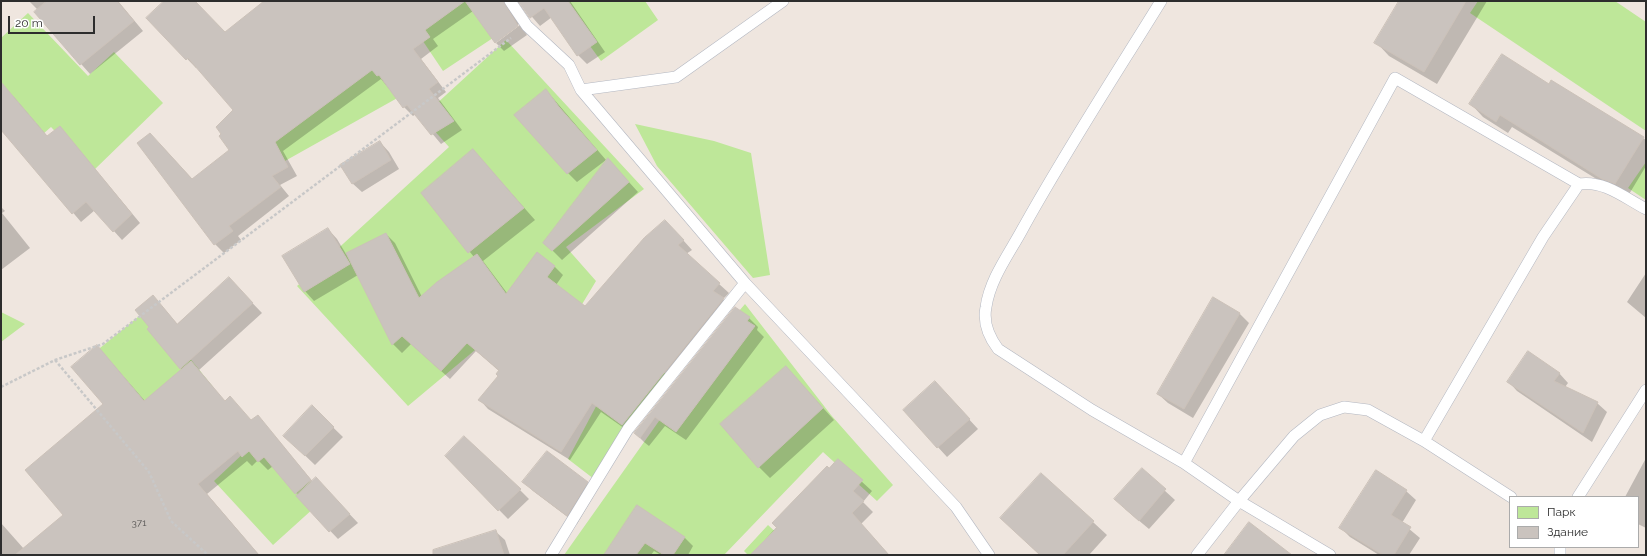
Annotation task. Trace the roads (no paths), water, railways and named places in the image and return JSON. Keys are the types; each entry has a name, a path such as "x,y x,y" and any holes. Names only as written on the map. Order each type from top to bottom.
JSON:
{"lane":[{"path":"510,1 527,26 569,65 581,90 745,283 956,508 989,555"},
{"path":"581,90 676,77 783,1"},
{"path":"1161,1 1046,187 993,282 986,307 986,323 990,339 998,349 1092,410 1184,464 1239,501 1330,555"},
{"path":"1184,464 1395,78 1579,184 1587,183 1603,185 1646,209"},
{"path":"1424,441 1542,237 1579,184"},
{"path":"551,555 628,429 745,283"},
{"path":"1579,496 1646,390"},
{"path":"1197,555 1239,501 1294,436 1320,415 1344,407 1368,410 1424,441 1509,496"}]}
